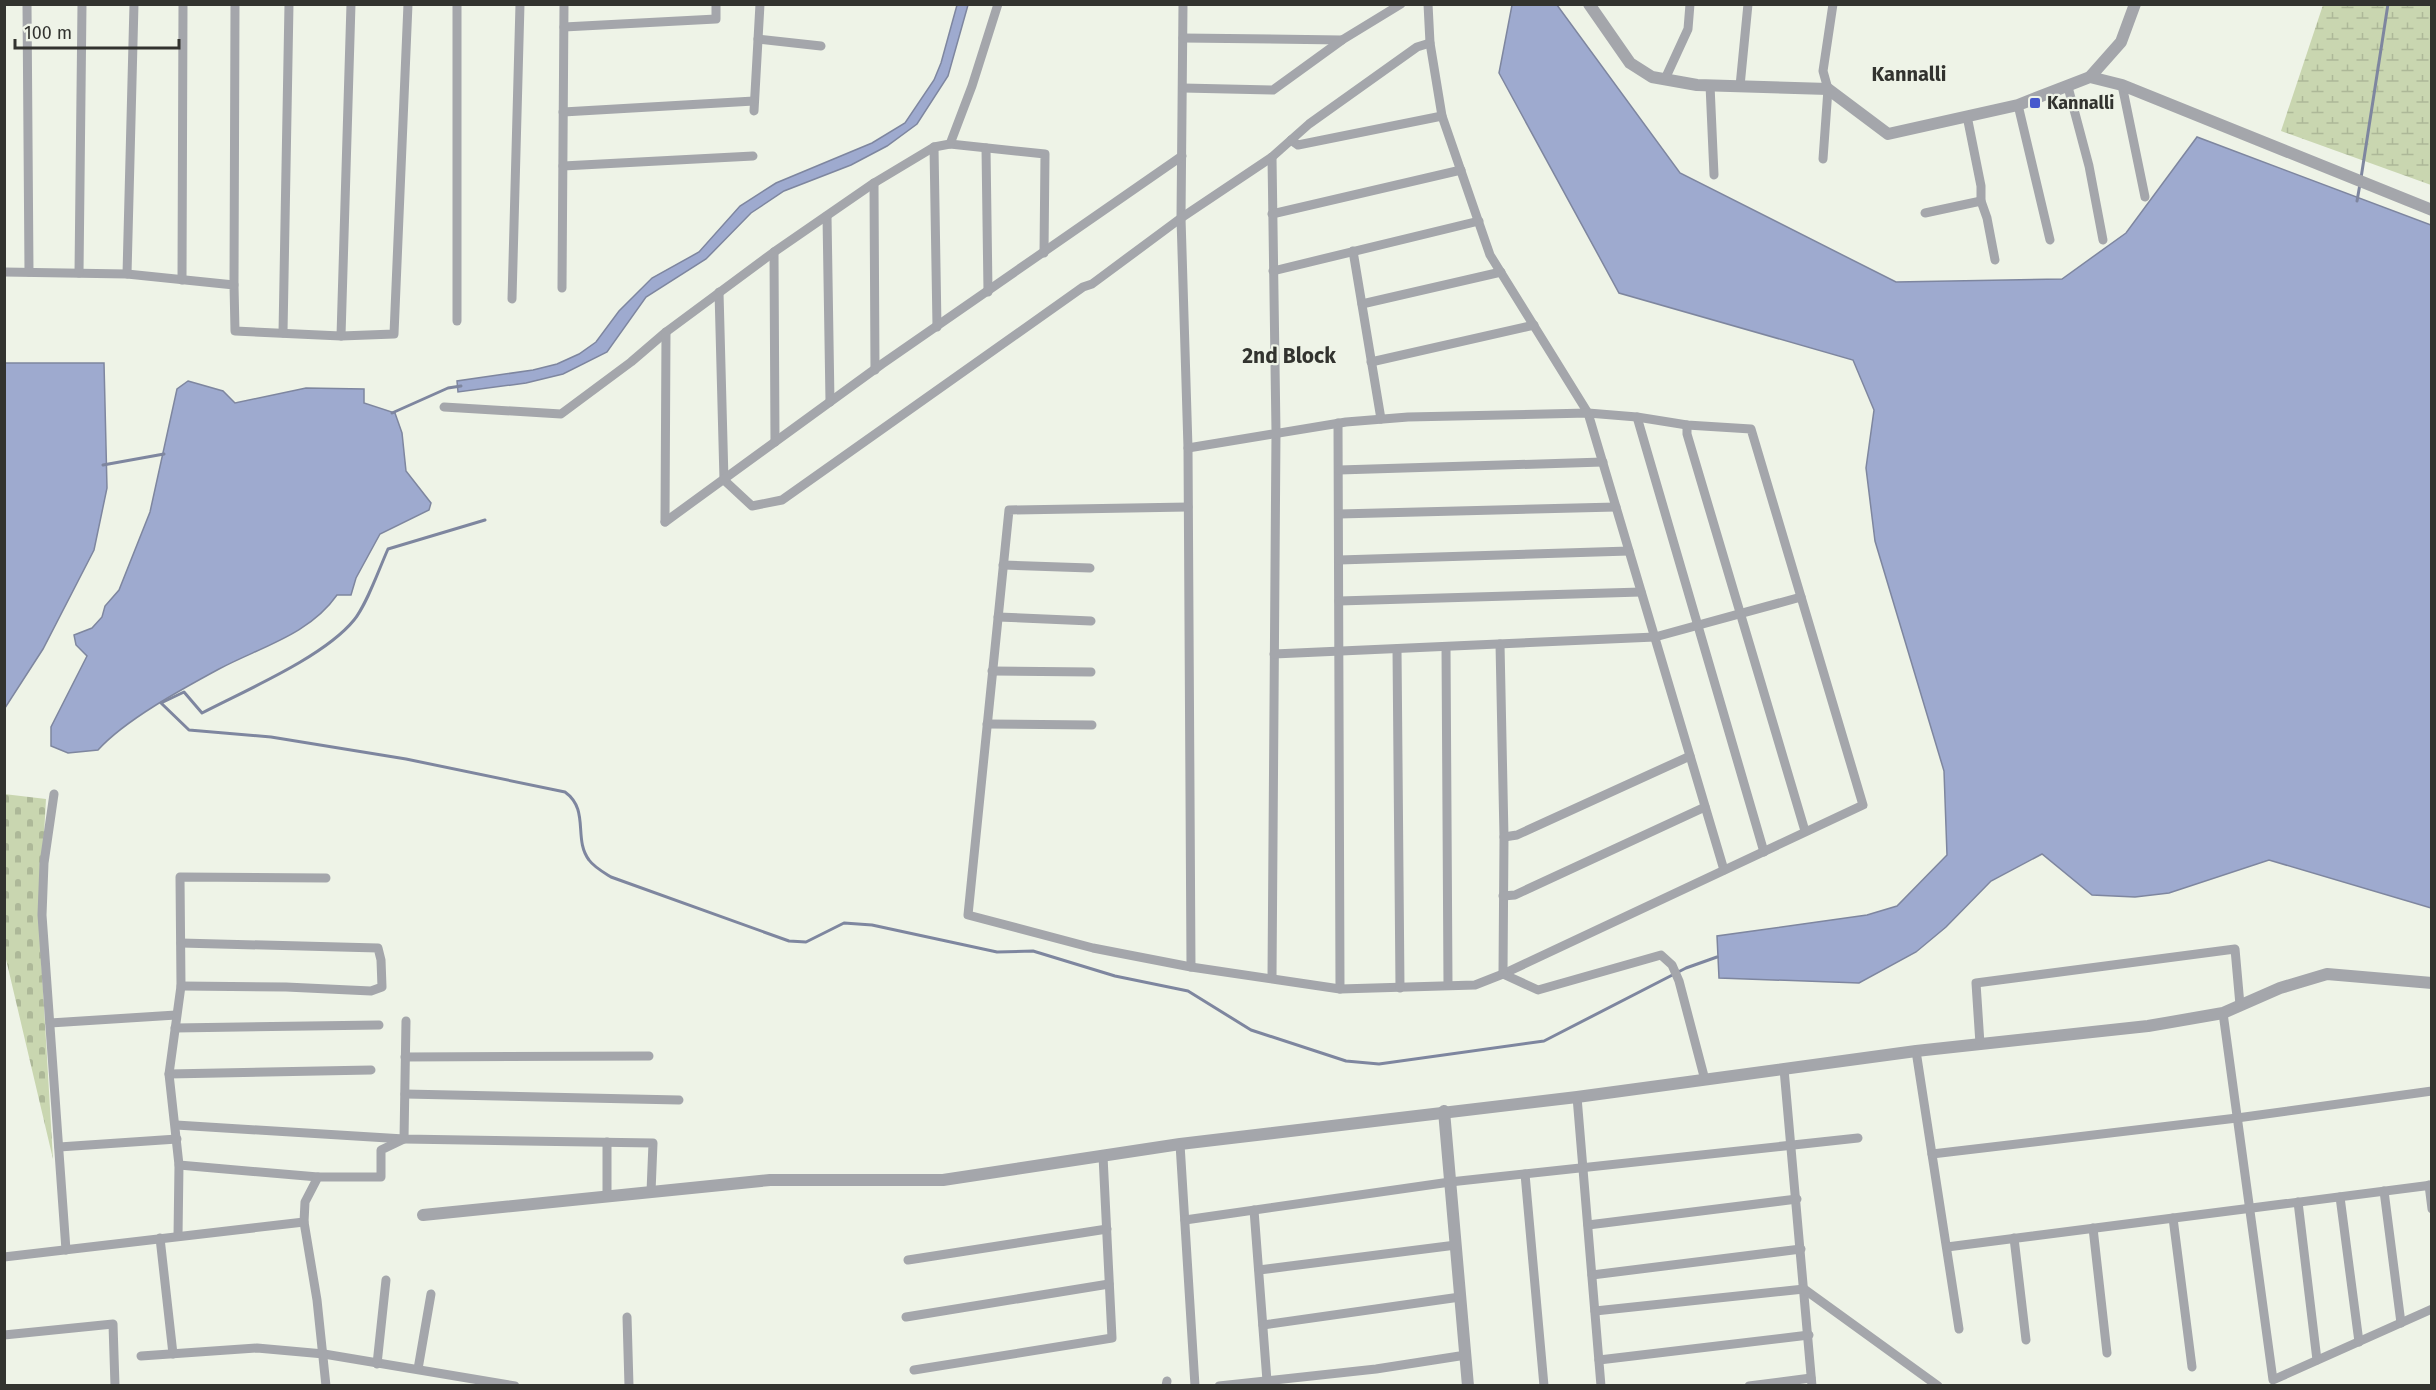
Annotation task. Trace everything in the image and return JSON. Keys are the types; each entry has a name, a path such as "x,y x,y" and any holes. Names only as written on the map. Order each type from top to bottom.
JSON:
{"street":[{"path":"27,4 29,272"},
{"path":"79,273 82,4"},
{"path":"128,274 134,4"},
{"path":"182,280 183,4"},
{"path":"235,4 235,331 340,336 394,334 408,4"},
{"path":"283,333 289,4"},
{"path":"340,336 351,4"},
{"path":"457,4 457,321"},
{"path":"512,299 520,4"},
{"path":"562,288 564,4"},
{"path":"564,27 716,20 716,4"},
{"path":"754,111 760,4"},
{"path":"950,144 972,86 998,4"},
{"path":"1183,4 1181,218 1188,448 1191,967"},
{"path":"1182,88 1273,90 1342,40 1401,4"},
{"path":"1428,4 1430,43 1442,116 1490,255 1588,413 1724,870"},
{"path":"1589,4 1630,63 1652,76 1710,85 1828,89 1888,134 2018,105 2090,77 2121,42 2135,4"},
{"path":"1665,79 1688,29 1690,4"},
{"path":"1740,86 1748,4"},
{"path":"1822,159 1828,89 1822,71 1833,4"},
{"path":"758,39 821,45"},
{"path":"1183,39 1342,40"},
{"path":"720,292 724,480 752,506 782,500 1083,287 1092,284 1181,218 1272,157 1309,124 1418,47 1430,43"},
{"path":"2090,77 2122,86 2432,210"},
{"path":"1710,85 1714,175"},
{"path":"2122,86 2145,197"},
{"path":"2068,87 2089,166 2103,240"},
{"path":"563,112 754,101"},
{"path":"2018,105 2050,240"},
{"path":"1291,140 1298,145 1442,116"},
{"path":"1967,116 1981,186 1981,201 1987,218 1995,260"},
{"path":"444,407 561,414 774,252 874,183 934,147 950,144 1045,154 1044,253"},
{"path":"934,147 937,327"},
{"path":"986,148 988,292"},
{"path":"563,165 753,156"},
{"path":"666,332 665,522 875,370 1182,156"},
{"path":"1272,157 1276,432 1272,978"},
{"path":"1272,214 1461,170"},
{"path":"874,183 875,370"},
{"path":"1925,213 1981,201"},
{"path":"827,216 830,402"},
{"path":"1273,271 1479,221"},
{"path":"1353,251 1381,419"},
{"path":"774,252 775,442"},
{"path":"4,272 128,274 234,285"},
{"path":"1362,303 1501,272"},
{"path":"1371,363 1534,325"},
{"path":"1188,448 1276,432 1381,419 1588,413 1637,417 1687,425 1751,429 1863,805 1503,974 1475,985 1340,988 1191,967 1093,948 968,915 1009,510 1188,507"},
{"path":"1637,417 1764,852"},
{"path":"1338,423 1340,988"},
{"path":"1687,425 1687,434 1739,614 1805,831"},
{"path":"1339,470 1603,462"},
{"path":"1339,514 1616,507"},
{"path":"1339,560 1629,551"},
{"path":"1003,565 1090,568"},
{"path":"1339,601 1641,592"},
{"path":"1274,654 1655,638 1801,597"},
{"path":"998,617 1091,621"},
{"path":"1500,644 1504,837 1503,974"},
{"path":"1446,647 1448,985"},
{"path":"1397,649 1400,988"},
{"path":"992,671 1091,672"},
{"path":"987,724 1092,725"},
{"path":"1504,837 1517,835 1690,756"},
{"path":"54,794 44,863 42,915 66,1250"},
{"path":"1503,896 1515,895 1705,807"},
{"path":"178,1236 179,1165 169,1074 181,986 180,877 326,878"},
{"path":"181,943 378,948 382,987 371,991 181,986"},
{"path":"1980,1044 1976,983 2235,949 2240,1005"},
{"path":"1503,974 1538,990 1662,955 1674,969 1706,1080"},
{"path":"423,1215 770,1180 943,1180 1180,1144 1576,1097 1916,1051 2148,1026 2223,1013 2280,988 2327,974 2432,983"},
{"path":"2223,1013 2273,1380 2432,1309"},
{"path":"50,1023 177,1015"},
{"path":"404,1139 406,1021"},
{"path":"175,1028 379,1025"},
{"path":"1916,1051 1959,1329"},
{"path":"405,1056 649,1056"},
{"path":"1749,1386 1812,1382 1784,1069"},
{"path":"169,1074 371,1070"},
{"path":"1932,1154 2237,1118 2432,1090"},
{"path":"405,1094 680,1100"},
{"path":"1576,1097 1601,1386"},
{"path":"1444,1111 1468,1386"},
{"path":"176,1125 404,1139 653,1143 651,1192"},
{"path":"1185,1220 1450,1182 1858,1138"},
{"path":"59,1147 177,1139"},
{"path":"179,1165 318,1177 381,1177 381,1150 404,1139"},
{"path":"607,1142 607,1197"},
{"path":"1180,1144 1195,1386"},
{"path":"914,1370 1112,1338 1103,1156"},
{"path":"1525,1174 1544,1386"},
{"path":"318,1177 305,1202 304,1222 324,1354 326,1386"},
{"path":"1947,1247 2430,1185 2432,1209"},
{"path":"2384,1191 2401,1323"},
{"path":"2340,1197 2359,1341"},
{"path":"1588,1225 1797,1199"},
{"path":"2298,1202 2317,1360"},
{"path":"1254,1210 1267,1381"},
{"path":"2173,1218 2192,1367"},
{"path":"4,1257 304,1222"},
{"path":"2093,1228 2107,1353"},
{"path":"908,1260 1107,1229"},
{"path":"160,1238 173,1354"},
{"path":"2014,1238 2026,1340"},
{"path":"1258,1270 1456,1245"},
{"path":"1592,1275 1801,1249"},
{"path":"377,1364 386,1280"},
{"path":"906,1317 1109,1284"},
{"path":"1595,1311 1804,1289 1938,1386"},
{"path":"418,1369 431,1294"},
{"path":"1263,1325 1460,1297"},
{"path":"627,1317 629,1386"},
{"path":"4,1335 113,1324 115,1386"},
{"path":"1599,1360 1809,1335"},
{"path":"141,1356 257,1348 324,1354 515,1386"},
{"path":"1219,1386 1376,1369 1466,1355"}],"green space":[{"path":"2323,5 2431,5 2431,185 2281,131"},
{"path":"4,794 46,799 39,922 53,1159 5,955"}],"water":[{"path":"957,5 968,5 948,76 917,124 887,146 851,165 784,191 751,213 706,259 646,297 607,352 563,374 526,383 458,392 457,381 533,370 557,364 579,354 596,342 619,311 652,278 699,252 740,206 776,183 872,143 905,123 934,80"},
{"path":"1512,5 1557,5 1680,173 1896,282 2062,279 2126,233 2197,137 2431,225 2431,908 2269,860 2169,893 2135,897 2092,895 2042,854 1991,881 1946,927 1916,952 1859,983 1719,978 1717,936 1867,915 1897,906 1947,855 1944,771 1875,541 1866,468 1874,410 1853,360 1619,293 1499,73"},
{"path":"5,363 104,363 107,488 94,550 43,649 5,708"},
{"path":"188,381 223,391 235,403 306,388 364,389 364,403 395,413 402,433 406,471 431,503 429,510 380,534 356,578 351,595 337,595 326,609 298,630 219,669 155,706 123,728 98,750 68,753 51,746 51,727 87,656 76,645 74,635 92,628 102,617 105,606 119,590 150,512 177,389"}],"waterway":[{"path":"2361,178 2388,4"},
{"path":"2357,201 2360,184"},
{"path":"392,413 448,388 461,386"},
{"path":"103,465 164,454"},
{"path":"485,520 388,549 368,596 354,620 324,647 283,672 202,713 184,692 161,703 189,730 271,737 406,759 565,792 573,799 577,807 584,852 591,863 611,877 789,941 806,942 844,923 872,925 997,952 1033,951 1115,976 1188,991 1251,1030 1346,1061 1379,1064 1544,1041 1686,968 1717,957"}],"place":[{"name":"Kannalli","path":"2035,103"}],"district":[{"name":"Kannalli","path":"1909,74"},
{"name":"2nd Block","path":"1289,356"}]}
